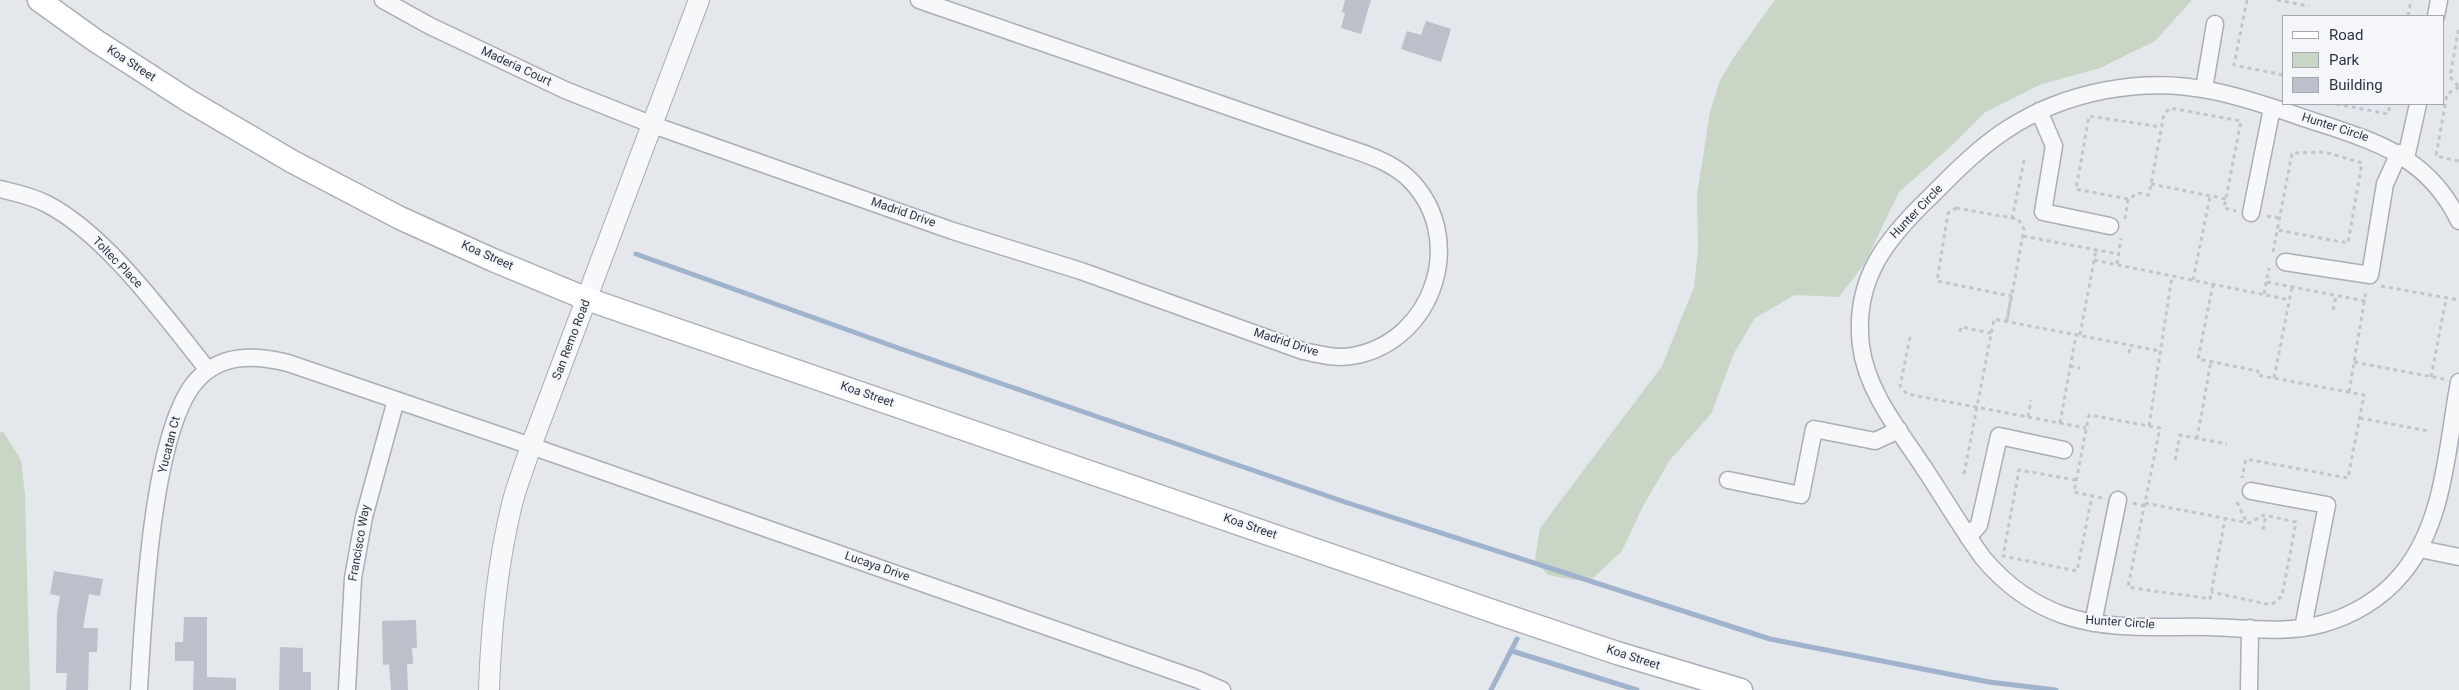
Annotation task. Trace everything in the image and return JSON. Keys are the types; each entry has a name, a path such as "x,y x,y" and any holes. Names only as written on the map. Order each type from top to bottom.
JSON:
{"main road":[{"name":"Koa Street","path":"38,0 96,41 181,96 293,162 400,218 587,299 1492,611 1617,653 1741,690"}],"street":[{"name":"Maderia Court","path":"383,0 430,26 565,90 652,125"},
{"name":"San Remo Road","path":"489,690 491,628 498,569 512,502 531,446 699,0"},
{"name":"Madrid Drive","path":"652,125 953,231 1081,272 1303,351 1336,356 1350,356 1372,351 1400,335 1422,311 1437,272 1440,252 1438,233 1434,216 1421,193 1395,167 1339,144 919,0"},
{"path":"2436,15 2439,0"},
{"path":"2204,89 2215,24"},
{"name":"Hunter Circle","path":"2459,221 2453,197 2402,156 2362,137 2272,108 2204,89 2167,86 2126,88 2086,95 2039,111 2004,131 1971,158 1895,232 1875,264 1864,298 1861,344 1875,391 1968,537 1992,569 2017,590 2061,614 2093,623 2290,630 2338,619 2370,602 2400,576 2420,549 2430,526 2438,500 2459,382"},
{"path":"2285,262 2370,274 2385,184 2402,156 2418,105"},
{"path":"2251,213 2272,108"},
{"path":"2039,111 2054,146 2043,212 2118,229"},
{"name":"Toltec Place","path":"0,189 31,196 48,204 86,232 113,257 151,299 208,370"},
{"name":"Yucatan Ct","path":"140,690 143,611 162,472 176,417 182,403 197,380 208,370 231,359 247,356 269,358 531,446"},
{"name":"Francisco Way","path":"347,690 353,578 364,517 396,400"},
{"path":"1728,480 1801,495 1814,429 1875,441 1899,430"},
{"path":"1968,537 1979,526 2000,436 2064,450"},
{"name":"Lucaya Drive","path":"531,446 1190,676 1222,690"},
{"path":"2244,489 2327,505 2303,628"},
{"path":"2093,623 2118,500"},
{"path":"2420,549 2459,557"},
{"path":"2249,690 2250,628"}],"path":[{"path":"2247,0 2234,65 2282,75"},
{"path":"2277,0 2308,6"},
{"path":"2408,15 2411,0"},
{"path":"2459,26 2450,77 2459,86 2447,94 2436,156 2459,161"},
{"path":"2341,105 2388,114 2390,105"},
{"path":"2162,127 2089,116 2076,189 2128,199 2139,194 2148,195 2151,184 2162,127 2164,114 2170,108 2241,121 2224,208 2279,218"},
{"path":"2325,152 2362,163 2348,243 2277,230 2279,218 2292,153 2325,152"},
{"path":"2012,219 2025,156"},
{"path":"2151,184 2226,199"},
{"path":"2193,280 2210,196"},
{"path":"2116,264 2118,229 2128,199"},
{"path":"1956,208 2018,220 2024,229 2007,321 2011,296 1936,281 1948,213 1956,208"},
{"path":"2023,236 2118,254"},
{"path":"2060,423 2070,366 2096,250"},
{"path":"2094,260 2290,300"},
{"path":"2149,426 2172,276"},
{"path":"2267,282 2365,301"},
{"path":"2213,284 2198,359 2258,370 2257,375 2364,395 2348,478 2246,459 2244,489 2237,502 2247,523"},
{"path":"2349,392 2367,284"},
{"path":"2376,285 2459,300"},
{"path":"2274,378 2292,287"},
{"path":"2333,310 2336,296"},
{"path":"2431,377 2446,299"},
{"path":"1964,474 1994,319 2160,351"},
{"path":"1960,332 1961,327 1991,333"},
{"path":"1910,337 1900,386 1907,394 2086,428"},
{"path":"2129,354 2131,345"},
{"path":"2196,439 2211,361"},
{"path":"2354,362 2459,382"},
{"path":"2070,366 2080,368"},
{"path":"2028,417 2031,400"},
{"path":"2211,592 2271,605 2282,596 2296,522 2266,515 2247,523 2225,518 2144,504 2092,496 2074,492 2088,415 2160,428 2144,504 2128,587 2210,599 2211,592 2225,518"},
{"path":"2360,418 2428,431"},
{"path":"2175,460 2180,435 2227,444"},
{"path":"2076,480 2019,470 2003,556 2077,571 2092,496"},
{"path":"2263,530 2266,515"}],"green space":[{"path":"1775,0 2192,0 2155,41 2100,68 2039,85 1984,113 1949,148 1899,192 1865,263 1839,297 1795,295 1755,318 1734,353 1711,414 1670,460 1643,506 1622,551 1593,578 1575,580 1548,575 1535,560 1540,528 1662,366 1694,287 1698,250 1697,195 1710,112 1720,80 1736,54"},
{"path":"0,431 4,433 21,460 25,495 30,690 0,690"}],"building":[{"path":"1345,0 1371,0 1361,34 1341,28 1345,13 1342,12"},
{"path":"1426,21 1451,29 1441,62 1401,49 1407,31 1421,35"},
{"path":"54,571 103,579 100,596 89,594 83,628 98,628 97,652 89,652 88,690 66,690 67,673 56,673 57,614 60,596 50,594"},
{"path":"184,617 207,617 207,677 236,678 236,690 193,690 194,661 175,661 175,642 183,642"},
{"path":"416,620 417,648 412,648 413,664 407,664 408,690 391,690 389,664 383,665 382,621"},
{"path":"280,647 303,648 303,672 311,672 311,690 279,690"}],"waterway":[{"path":"636,254 901,349 1345,502 1770,639 1989,682 2056,690"},
{"path":"1491,690 1517,639"},
{"path":"1512,651 1637,690"}]}
